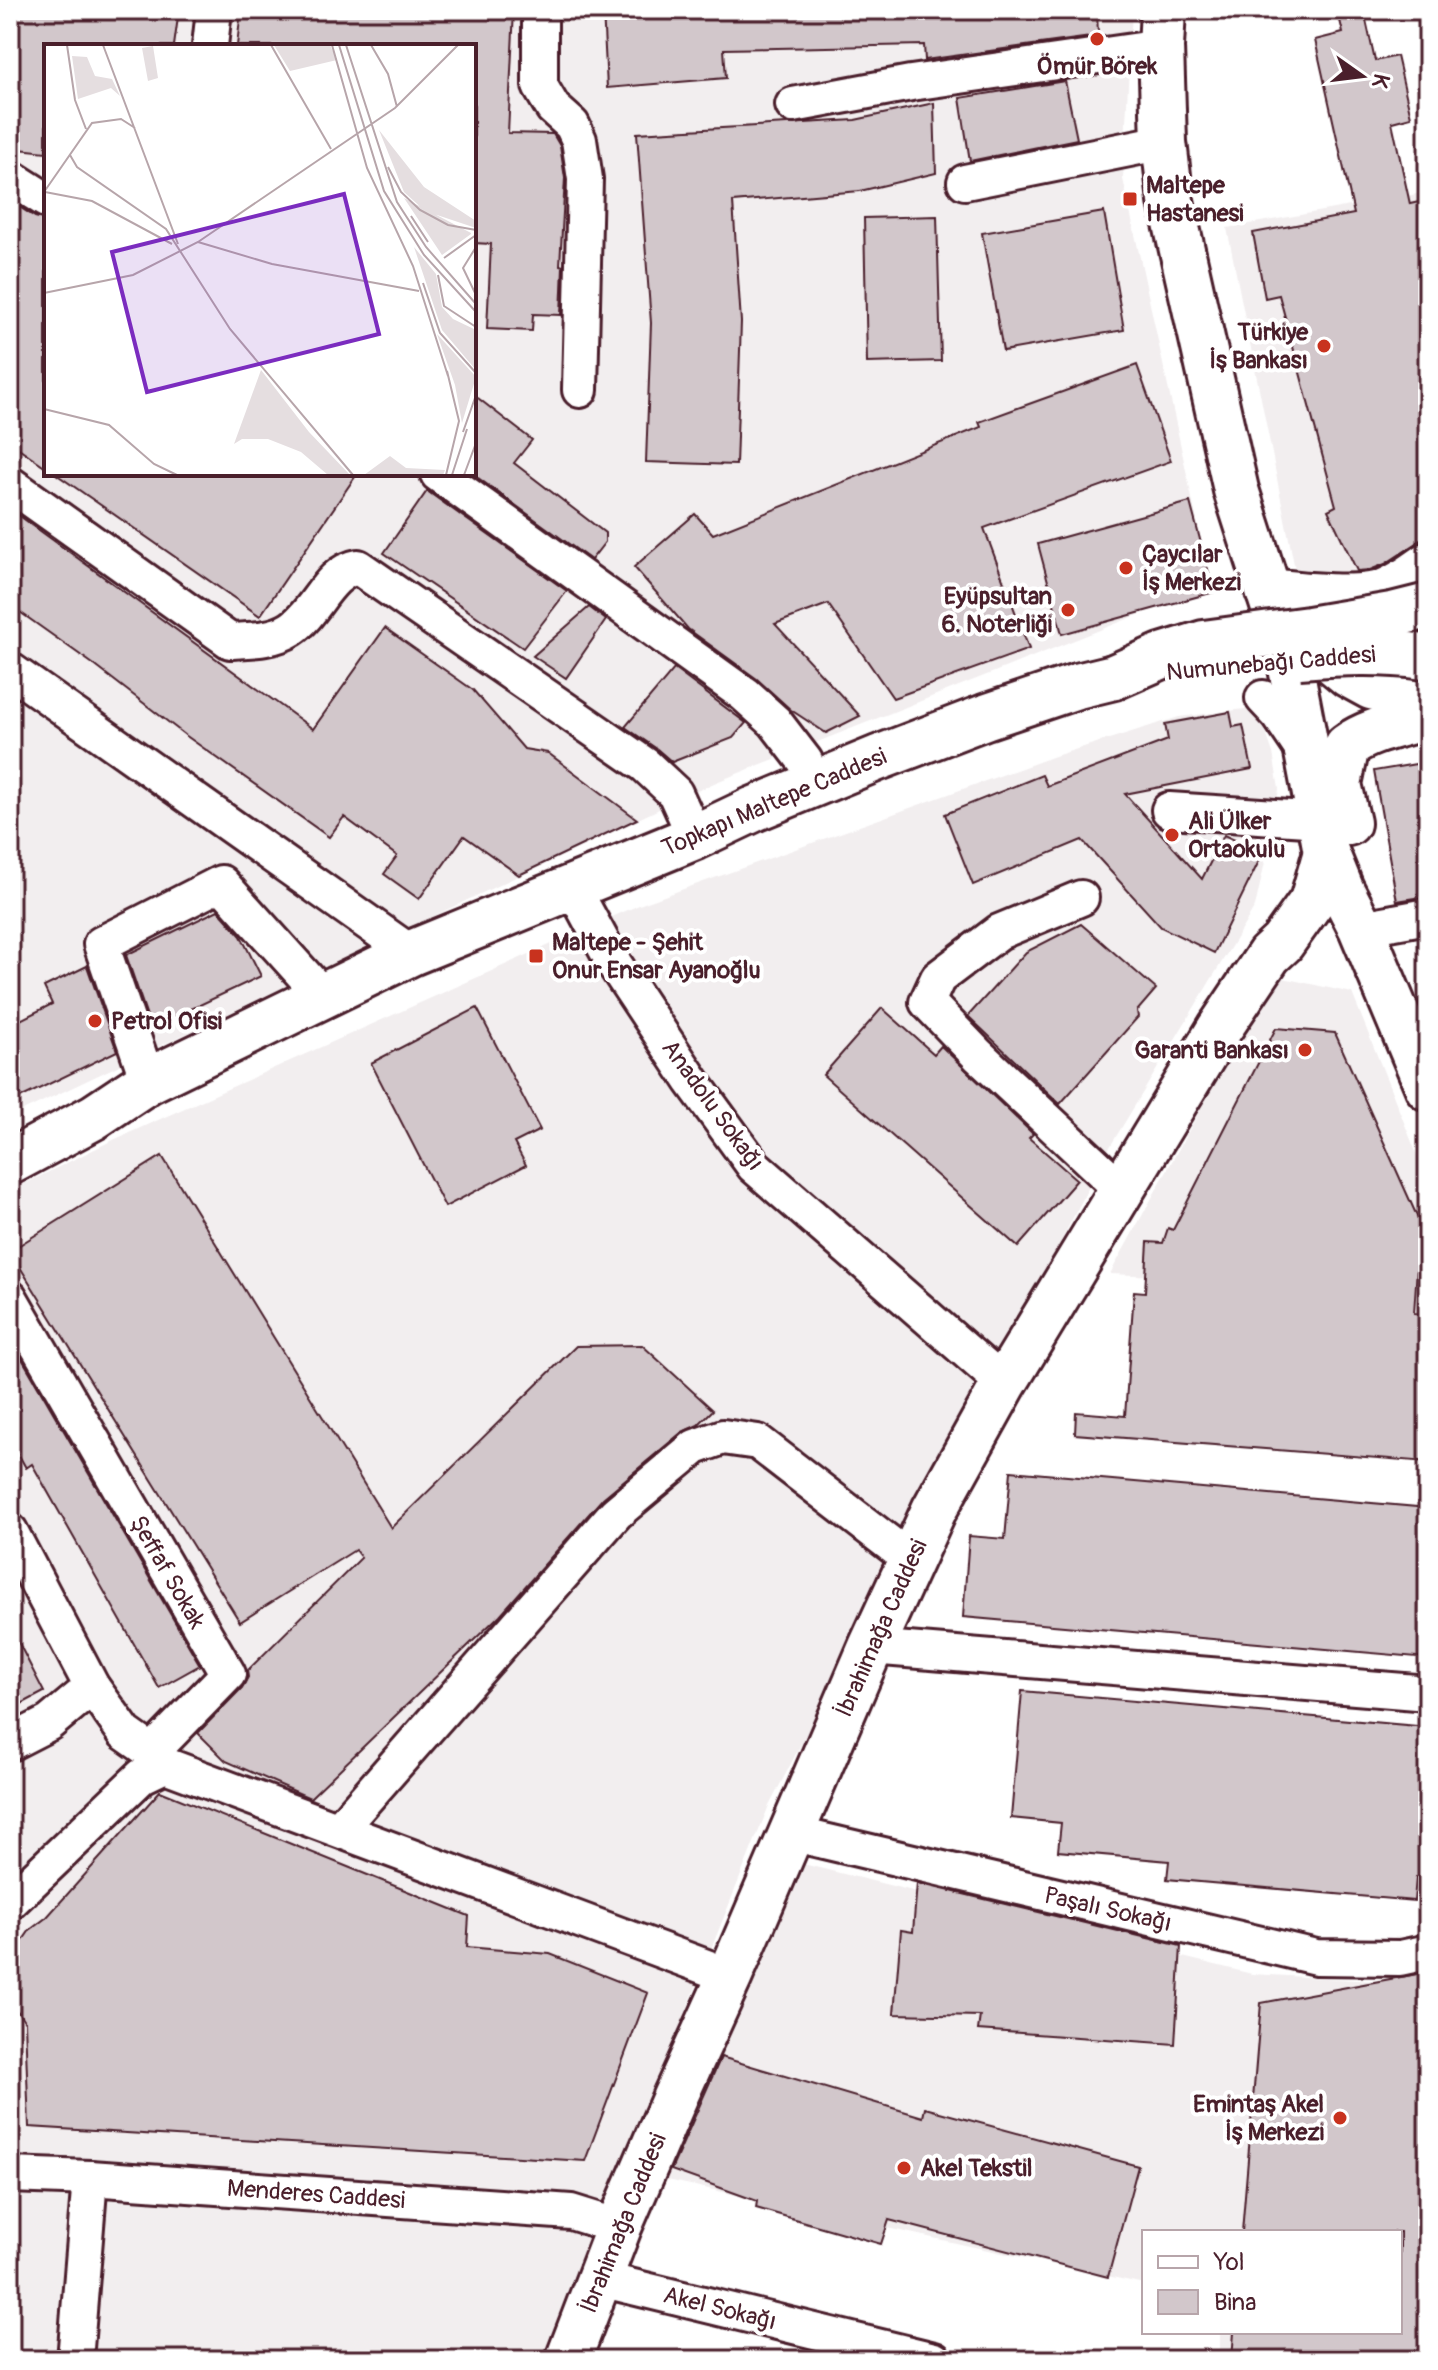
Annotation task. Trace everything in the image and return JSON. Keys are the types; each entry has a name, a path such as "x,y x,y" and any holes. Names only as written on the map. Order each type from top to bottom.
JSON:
{"main road":[{"path":"1162,28 1164,142 1171,201 1236,490 1288,652 1323,836 1341,889 1418,1043 1428,1088"},
{"path":"1268,591 1305,596 1383,592 1428,565"},
{"path":"1268,591 1297,633 1349,675 1371,687 1428,700"},
{"name":"Topkapı Maltepe Caddesi","path":"10,1162 94,1117 148,1081 322,995 411,953 695,837 811,772 1077,686 1114,677 1162,656 1204,643 1392,615 1428,606"},
{"name":"Numunebağı Caddesi","path":"1114,677 1274,657 1385,652 1426,657"},
{"path":"1361,928 1364,899 1339,784 1347,746 1360,736 1381,728 1428,716"},
{"name":"İbrahimağa Caddesi","path":"568,2360 619,2227 871,1647 934,1510 1004,1384 1220,1028 1269,955 1282,943 1312,901 1323,836"},
{"path":"1282,943 1361,928"},
{"name":"Topkapı Maltepe Caddesi","path":"10,1139 84,1101 148,1081"}],"street":[{"path":"210,44 214,10"},
{"path":"540,10 540,86 553,108 572,125 579,140 585,179 580,390"},
{"path":"793,105 911,83 1162,28"},
{"path":"965,182 1164,142"},
{"path":"10,177 44,199"},
{"path":"441,476 745,695 775,722 811,772"},
{"path":"10,484 230,641 267,638 289,631 311,612 338,575 347,568 358,567 645,765 675,793 695,837"},
{"path":"10,670 411,953"},
{"path":"1263,698 1309,758"},
{"path":"1169,810 1323,836"},
{"path":"148,1081 101,944 221,883 322,995"},
{"name":"Anadolu Sokağı","path":"572,886 613,962 692,1081 754,1166 1004,1384"},
{"path":"1081,898 999,932 938,978 927,1002 978,1055 1122,1190"},
{"path":"1361,928 1428,916"},
{"name":"Şeffaf Sokak","path":"10,1298 228,1674 152,1752 125,1733 92,1687"},
{"path":"339,1829 616,1513 695,1447 723,1437 758,1442 911,1560"},
{"path":"10,1531 92,1687 49,1723 10,1743"},
{"path":"871,1647 1428,1693"},
{"path":"10,1902 142,1776 165,1765 730,1976"},
{"name":"Paşalı Sokağı","path":"790,1833 1316,1957 1400,1958 1428,1952"},
{"name":"Menderes Caddesi","path":"10,2175 571,2212 619,2227"},
{"path":"75,2360 90,2178"},
{"name":"Akel Sokağı","path":"600,2279 934,2360"}],"shaded area":[{"path":"10,10 1132,10 1123,179 1211,586 714,783 10,1117"},
{"path":"1428,192 1428,519 1377,578 1295,569 1227,228"},
{"path":"1245,709 1262,722 1273,753 1279,789 1255,907 1108,1150 768,1808 545,2360 45,2360 46,2348 10,2347 10,1191 111,1141 639,905 1055,756 1179,717"},
{"path":"1274,976 1352,993 1428,1182 1428,1287 1110,1274"},
{"path":"803,1864 1252,1974 1393,1982 1428,1974 1428,2360 1220,2360 1220,2334 1402,2334 1402,2230 1142,2230 1142,2284 663,2179"}],"building":[{"path":"21,10 179,10 174,44 44,44 44,152 10,148 10,93"},
{"path":"241,10 514,10 508,133 553,134 560,146 565,178 560,265 563,266 561,315 533,314 532,331 487,329 491,244 476,243 476,44 237,44"},
{"path":"603,10 1097,10 1098,36 925,60 924,45 724,49 726,78 607,88"},
{"path":"1364,11 1375,61 1397,56 1411,117 1392,122 1410,204 1428,200 1428,533 1385,564 1357,571 1328,510 1336,506 1279,295 1265,298 1253,233 1354,214 1315,40 1343,33 1339,16"},
{"path":"1065,81 1077,139 970,161 960,98"},
{"path":"934,103 936,173 860,191 733,202 741,322 736,465 646,462 651,323 637,133 855,120"},
{"path":"10,201 44,219 44,466 10,442"},
{"path":"1104,212 1124,330 1003,351 982,233"},
{"path":"937,216 941,361 867,363 864,218"},
{"path":"1137,365 1171,461 984,528 1029,649 893,698 828,604 775,624 860,716 826,733 791,710 757,679 688,629 634,567 695,514 713,534 981,427 979,422"},
{"path":"476,397 532,440 514,463 605,533 605,542 591,560 475,476"},
{"path":"59,476 356,476 260,616"},
{"path":"427,491 567,591 523,648 384,553"},
{"name":"Çaycılar İş Merkezi","path":"1190,502 1214,592 1062,634 1038,544"},
{"path":"10,509 313,729 385,628 473,690 524,749 548,753 637,819 519,875 464,836 419,899 384,874 397,856 344,817 329,837 10,605"},
{"path":"589,607 606,620 566,678 533,656"},
{"path":"674,669 746,723 733,738 672,762 625,727"},
{"path":"1230,712 1233,727 1243,725 1252,769 1125,794 1202,879 1224,835 1263,853 1214,953 1161,927 1082,840 973,885 945,814 1042,775 1047,786 1168,740 1165,724"},
{"path":"1428,762 1428,896 1397,901 1374,771"},
{"path":"218,910 241,936 261,976 151,1028 126,955"},
{"path":"1081,924 1156,989 1137,1011 1138,1017 1060,1104 968,1016 1026,952"},
{"path":"87,966 117,1051 10,1103 10,1025 52,1004 44,987"},
{"path":"477,1008 540,1130 514,1143 526,1165 445,1207 371,1063"},
{"path":"882,1008 934,1054 941,1046 1033,1134 1029,1138 1077,1180 1018,1247 823,1075"},
{"path":"1276,1028 1335,1033 1420,1223 1414,1313 1428,1314 1428,1462 1075,1434 1076,1412 1125,1416 1134,1291 1145,1292 1148,1242 1163,1243 1168,1228 1173,1230"},
{"path":"162,1156 391,1528 576,1346 642,1345 713,1410 603,1498 500,1615 310,1798 226,1761 198,1733 242,1688 248,1677 247,1671 361,1558 355,1550 240,1622 10,1251"},
{"path":"10,1338 200,1665 159,1688 32,1464 26,1468 10,1439"},
{"path":"1011,1471 1428,1508 1428,1658 963,1617 969,1536 1005,1539"},
{"path":"10,1626 44,1692 10,1710"},
{"path":"1022,1691 1428,1727 1428,1878 1416,1877 1414,1901 1167,1879 1169,1861 1058,1851 1061,1823 1011,1818"},
{"path":"160,1791 469,1916 467,1947 550,1954 648,1993 585,2161 29,2127 25,2022 14,2006 10,1978 19,1946 30,1930 47,1917"},
{"path":"917,1883 1181,1946 1175,2044 978,2030 980,2016 894,2014 901,1930 913,1932"},
{"name":"Emintaş Akel İş Merkezi","path":"1428,1972 1428,2351 1405,2360 1232,2360 1234,2334 1402,2334 1402,2230 1242,2230 1261,2003"},
{"name":"Akel Tekstil","path":"721,2057 923,2117 925,2108 1138,2166 1108,2277 889,2220 881,2244 756,2208 757,2201 671,2170"}],"place":[{"name":"Ömür Börek","path":"1097,39"},
{"name":"Maltepe Hastanesi","path":"1130,199"},
{"name":"Türkiye İş Bankası","path":"1324,346"},
{"name":"Çaycılar İş Merkezi","path":"1126,568"},
{"name":"Eyüpsultan 6. Noterliği","path":"1068,610"},
{"name":"Ali Ülker Ortaokulu","path":"1172,835"},
{"name":"Maltepe - Şehit Onur Ensar Ayanoğlu","path":"536,956"},
{"name":"Petrol Ofisi","path":"95,1021"},
{"name":"Garanti Bankası","path":"1305,1050"},
{"name":"Emintaş Akel İş Merkezi","path":"1340,2118"},
{"name":"Akel Tekstil","path":"904,2168"}]}
